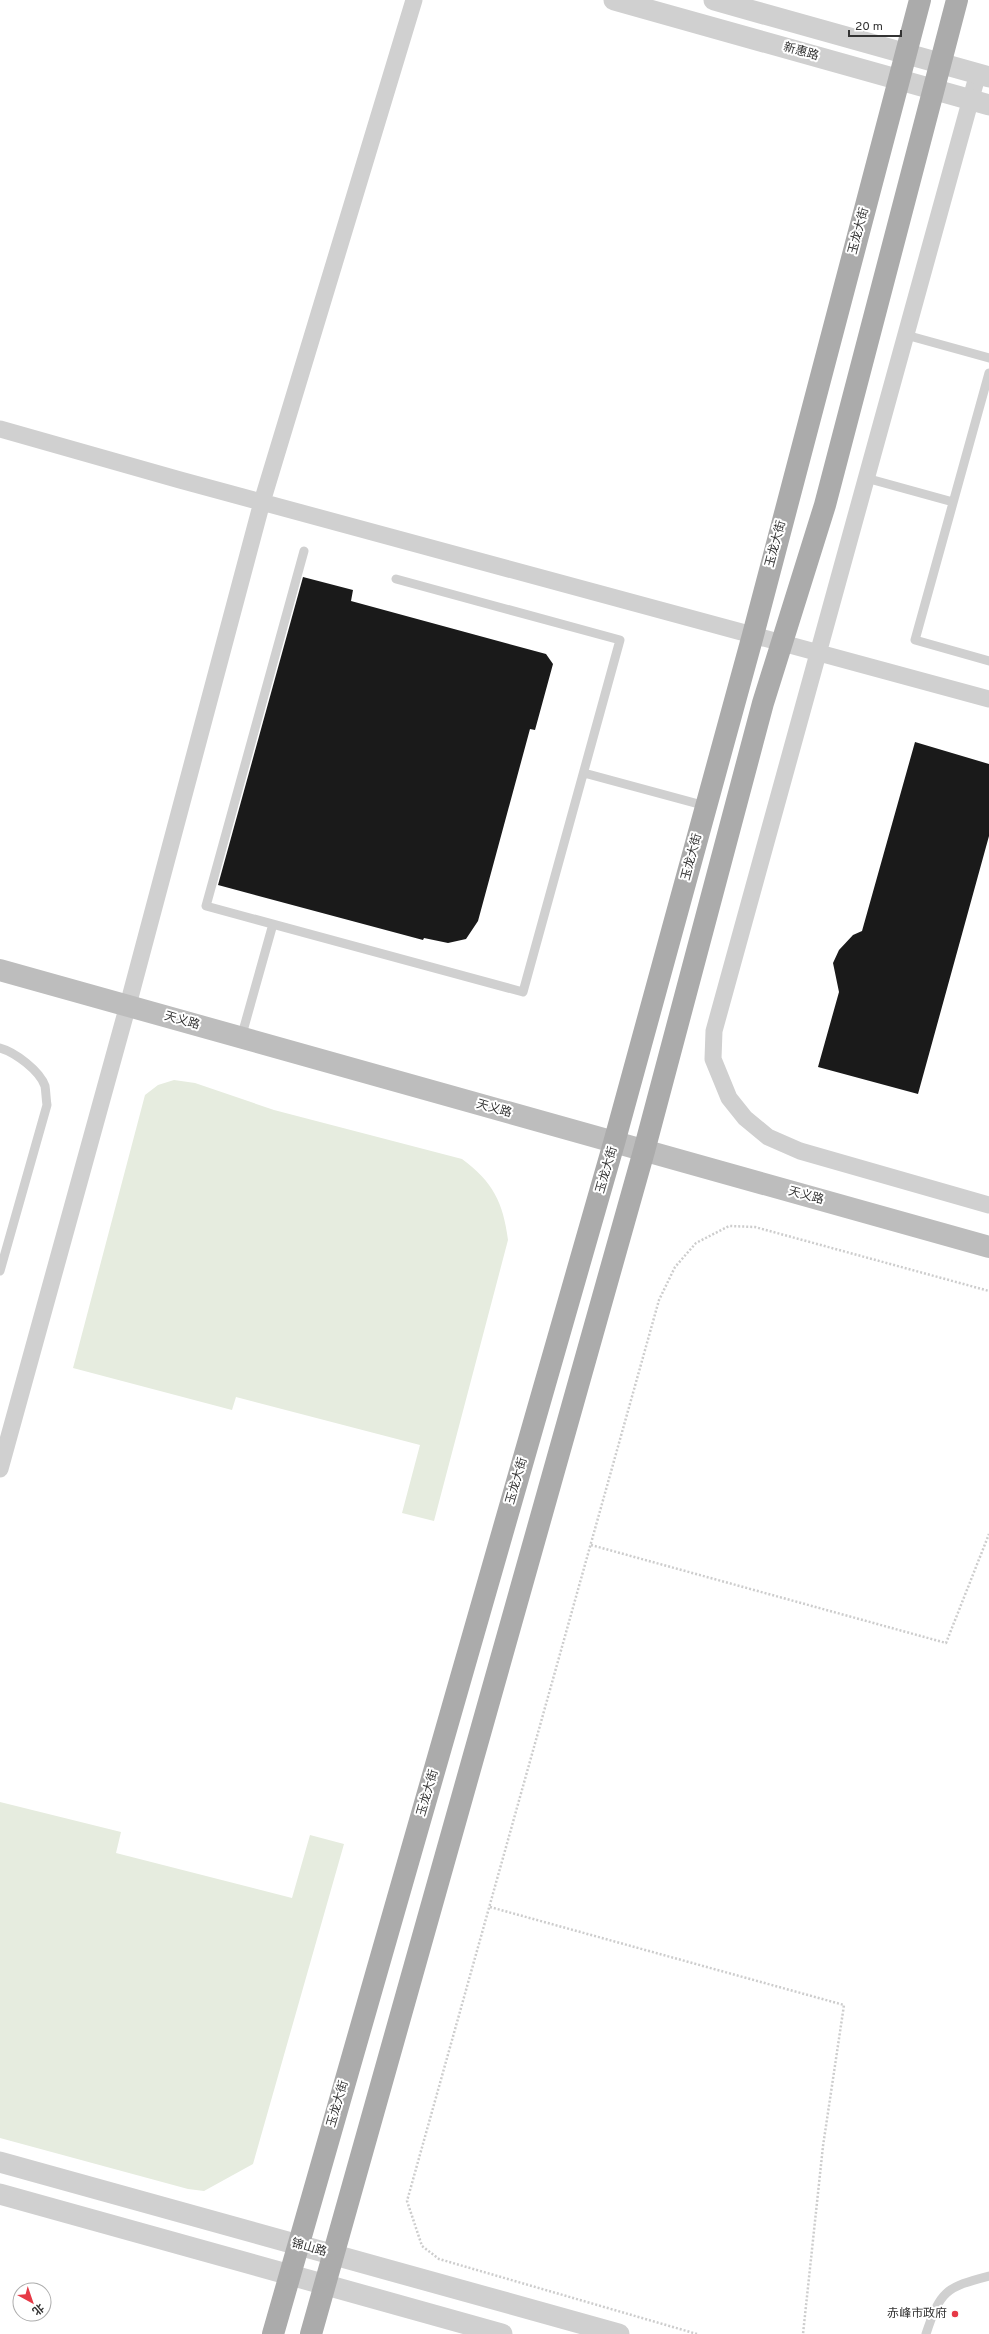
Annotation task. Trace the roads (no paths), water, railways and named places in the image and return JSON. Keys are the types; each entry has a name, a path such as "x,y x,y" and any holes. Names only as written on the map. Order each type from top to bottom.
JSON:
{"main road":[{"name":"玉龙大街","path":"273,2334 614,1143 753,635 920,0"},
{"path":"311,2334 644,1152 763,703 825,505 932,89 957,0"},
{"name":"天义路","path":"0,970 644,1152 989,1247"}],"street":[{"path":"0,1469 128,1006 262,502 414,0"},
{"name":"新惠路","path":"614,0 980,102"},
{"path":"714,0 983,75 980,102 906,335 866,478 714,1031 712,1059 729,1098 745,1118 768,1137 800,1151 989,1205"},
{"path":"0,428 262,502 753,635 781,644 989,699"},
{"name":"锦山路","path":"0,2162 619,2334"},
{"path":"0,2194 502,2334"}],"lane":[{"path":"906,335 989,358"},
{"path":"989,373 915,640 989,661"},
{"path":"866,478 953,502"},
{"path":"304,552 206,906 523,992 620,640 396,579"},
{"path":"584,773 706,806"},
{"path":"242,1038 273,924"},
{"path":"0,1048 8,1050 27,1063 44,1085 47,1105 0,1271"},
{"path":"926,2334 942,2296 959,2284 989,2276"}],"place":[{"name":"赤峰市政府","path":"955,2314"}]}
